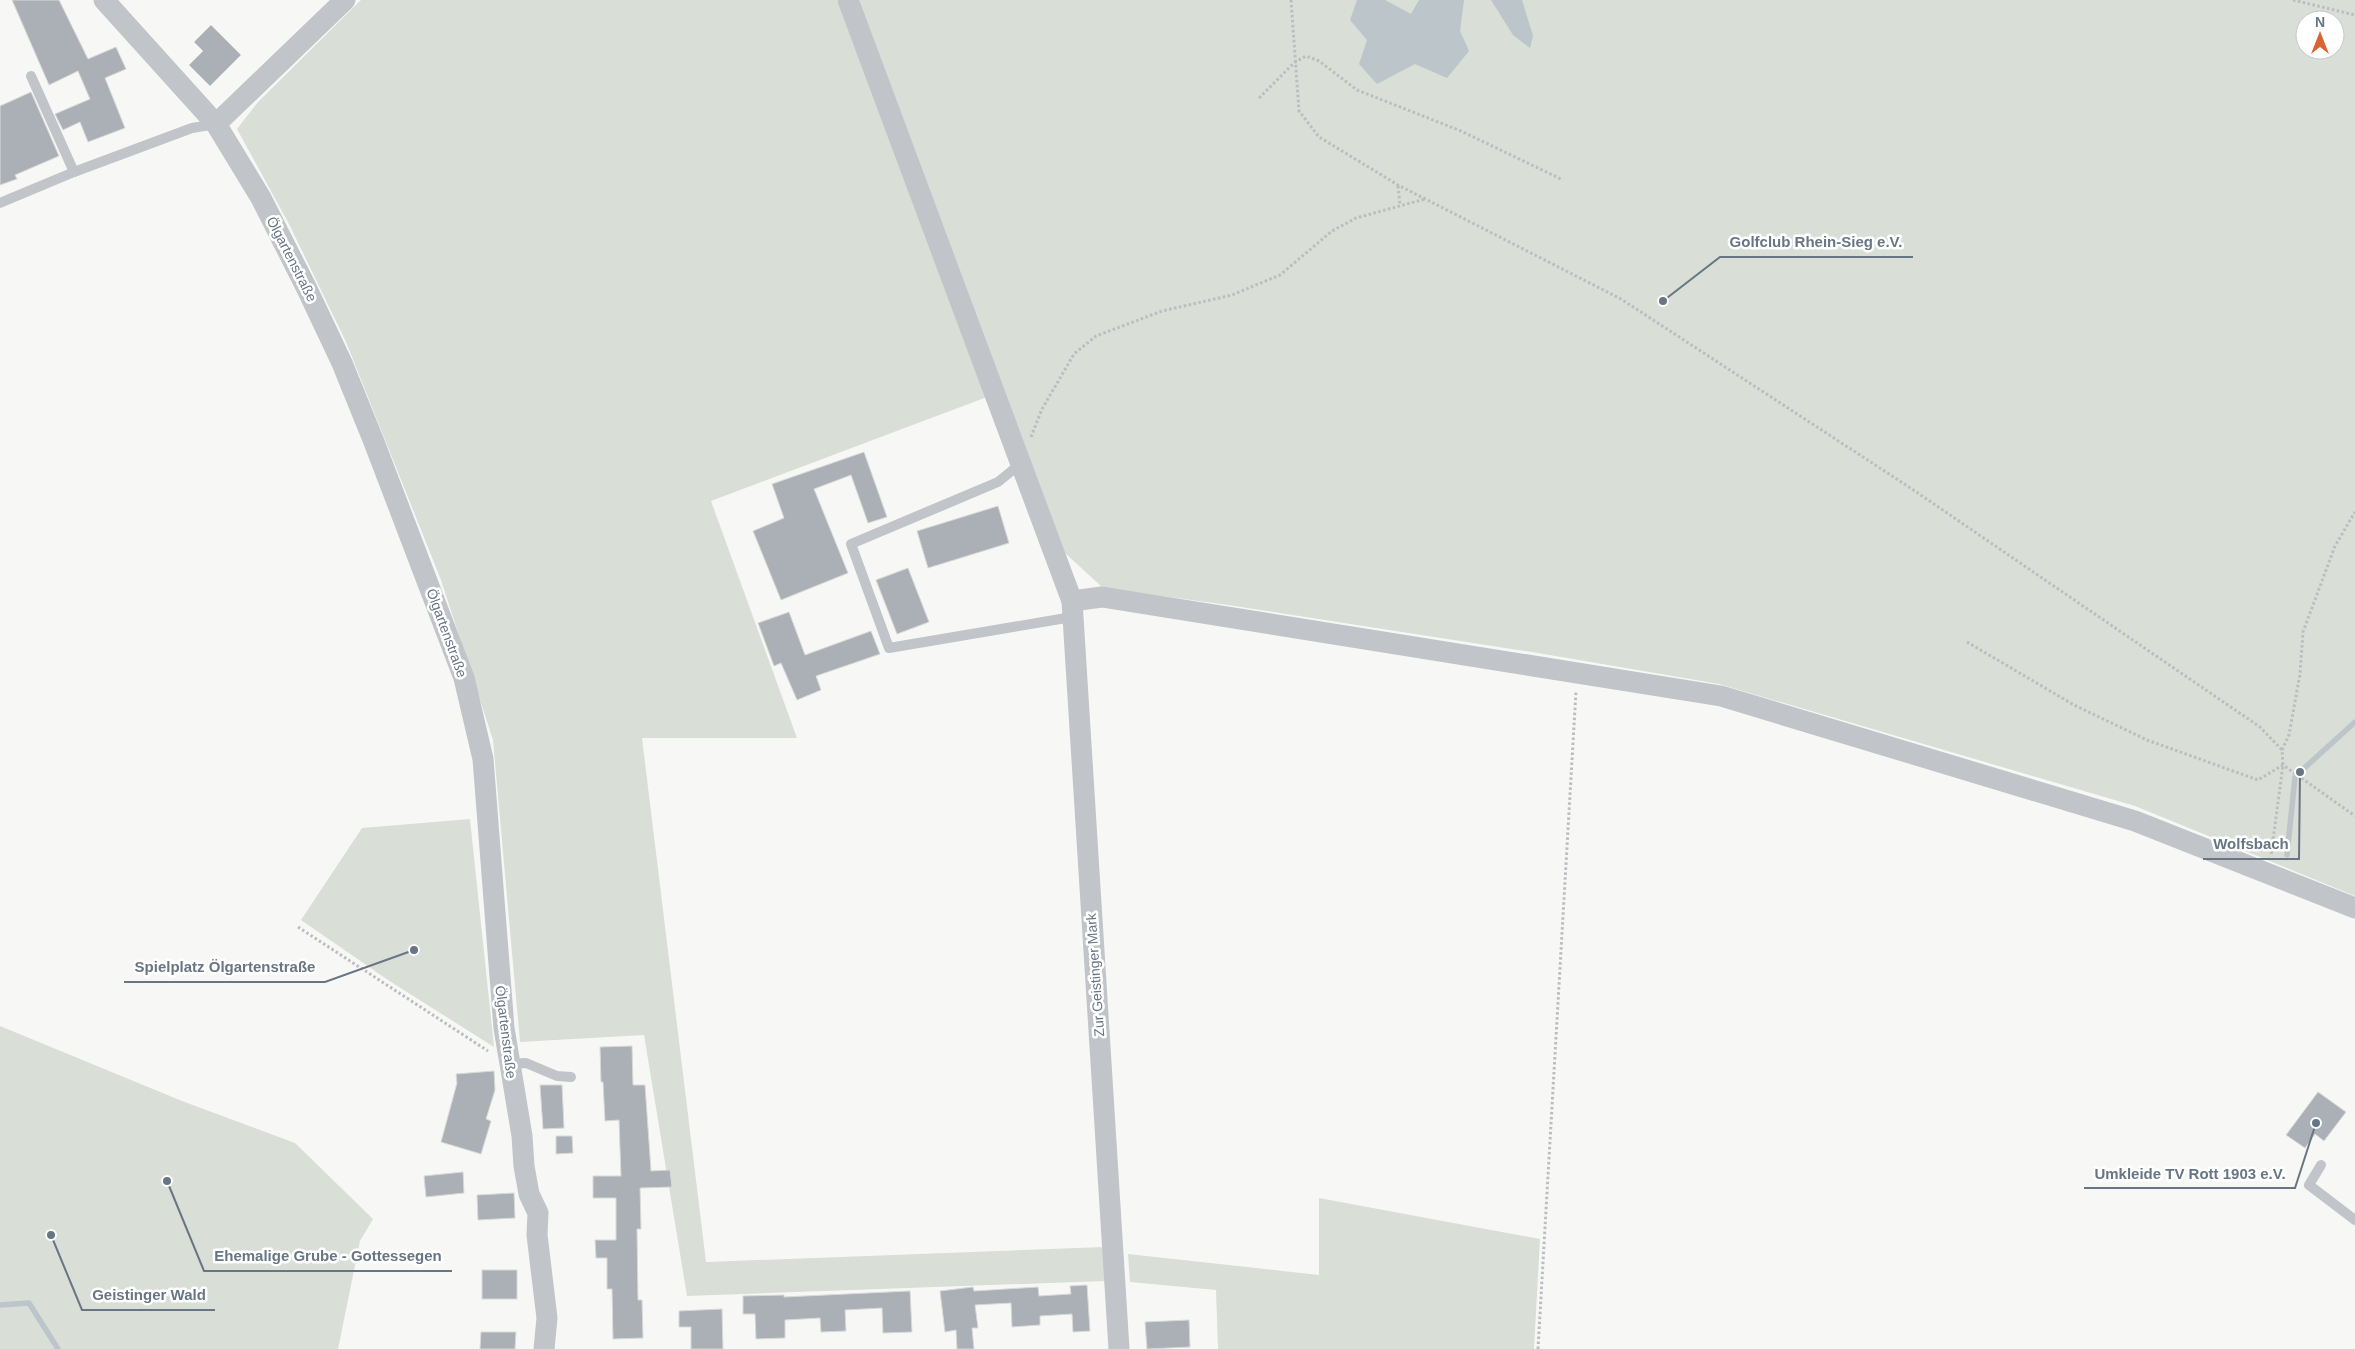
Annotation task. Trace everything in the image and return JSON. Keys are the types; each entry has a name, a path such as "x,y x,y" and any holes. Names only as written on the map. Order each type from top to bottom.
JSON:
{"street":[{"name":"Ölgartenstraße","path":"104,0 216,124 261,198 342,363 464,678 483,759 501,999 509,1064 522,1136 524,1166 529,1194 538,1213 537,1234 547,1318 544,1349"},
{"path":"216,124 345,0"},
{"name":"Zur Geistinger Mark","path":"848,0 1072,609 1119,1349"},
{"path":"1072,609 1102,597 1721,696 2135,821 2269,872 2355,908"}],"lane":[{"path":"31,76 74,172"},
{"path":"0,203 74,172 192,128 216,124"},
{"path":"1020,464 998,482 852,544 889,648 1072,609"},
{"path":"509,1064 526,1063 557,1076 571,1077"},
{"path":"2321,1165 2309,1185 2355,1220"}],"path":[{"path":"1291,0 1299,111 1319,137 1398,185 1629,304 1912,489 2260,726 2282,750"},
{"path":"2293,0 2355,15"},
{"path":"1259,98 1295,62 1306,56 1319,61 1357,90 1461,131 1563,180"},
{"path":"1398,185 1400,205"},
{"path":"1020,464 1042,409 1074,354 1096,336 1162,311 1232,295 1280,276 1332,231 1356,218 1426,199"},
{"path":"2269,872 2283,765 2282,750 2289,735 2300,674 2303,632 2335,546 2355,512"},
{"path":"1967,642 2074,705 2147,740 2258,780 2283,765"},
{"path":"1538,1349 1577,673"},
{"path":"2283,765 2355,816"},
{"path":"298,927 509,1064"}],"shaded area":[{"path":"361,0 837,0 987,397 711,501 797,738 642,738 706,1262 1104,1247 1105,1281 687,1296 644,1035 520,1042 493,740 441,580 346,342 290,226 237,129 258,102"},
{"path":"858,0 2355,0 2355,896 2135,806 1719,684 1538,653 1228,605 1103,588 1065,553"},
{"path":"1357,0 1385,0 1411,14 1419,0 1464,0 1460,31 1469,51 1447,78 1415,64 1377,84 1359,64 1367,40 1350,20"},
{"path":"1491,0 1522,0 1533,36 1530,48 1513,35"},
{"path":"470,819 494,1047 388,980 301,920 362,828"},
{"path":"0,1026 182,1101 295,1143 373,1219 360,1241 338,1349 0,1349"},
{"path":"1319,1198 1540,1239 1534,1349 1218,1349 1216,1290 1130,1282 1128,1254 1319,1275"}],"building":[{"path":"12,0 59,0 88,59 116,47 126,69 105,78 125,128 88,142 80,122 63,130 55,114 90,99 78,71 49,85"},
{"path":"211,25 241,55 210,86 189,65 203,51 194,42"},
{"path":"31,92 59,156 15,175 17,179 0,185 0,106"},
{"path":"864,452 887,517 868,523 851,475 814,489 848,573 781,600 753,531 784,518 772,484"},
{"path":"998,506 1009,543 928,568 917,531"},
{"path":"908,568 929,622 897,634 876,580"},
{"path":"789,612 805,655 871,631 880,654 816,676 821,690 797,700 781,663 774,666 758,623"},
{"path":"632,1046 633,1085 645,1085 651,1171 670,1170 672,1187 640,1188 641,1229 637,1229 638,1300 642,1300 643,1338 613,1339 612,1289 607,1289 607,1258 596,1258 595,1240 616,1240 616,1198 593,1198 593,1176 621,1176 619,1120 605,1121 600,1047"},
{"path":"494,1071 495,1090 486,1119 491,1121 481,1154 441,1142 457,1083 456,1074"},
{"path":"540,1085 562,1085 564,1128 543,1129"},
{"path":"2318,1092 2346,1112 2324,1141 2315,1134 2305,1148 2286,1135"},
{"path":"556,1136 572,1136 573,1153 556,1154"},
{"path":"463,1172 464,1193 426,1197 424,1176"},
{"path":"514,1193 515,1218 478,1220 477,1195"},
{"path":"482,1270 517,1270 517,1299 482,1299"},
{"path":"1087,1285 1090,1331 1073,1332 1072,1314 1040,1316 1040,1325 1012,1327 1011,1303 975,1305 978,1328 972,1328 974,1349 957,1349 956,1330 945,1332 940,1291 973,1287 974,1291 1038,1287 1039,1296 1071,1294 1070,1286"},
{"path":"910,1291 912,1332 883,1333 882,1308 845,1310 846,1331 821,1332 820,1318 785,1320 785,1338 756,1339 755,1314 743,1314 743,1296 784,1295 784,1297"},
{"path":"722,1309 723,1349 691,1349 691,1327 679,1327 679,1311"},
{"path":"1189,1320 1190,1347 1147,1349 1145,1322"},
{"path":"481,1332 516,1332 515,1349 480,1349"}],"waterway":[{"path":"2300,772 2355,722"},
{"path":"2287,855 2295,777"},
{"path":"0,1305 29,1303 58,1349"}],"place":[{"name":"Golfclub Rhein-Sieg e.V.","path":"1663,301"},
{"name":"Wolfsbach","path":"2300,772"},
{"name":"Spielplatz Ölgartenstraße","path":"414,950"},
{"name":"Umkleide TV Rott 1903 e.V.","path":"2316,1123"},
{"name":"Ehemalige Grube - Gottessegen","path":"167,1181"},
{"name":"Geistinger Wald","path":"51,1235"}]}
